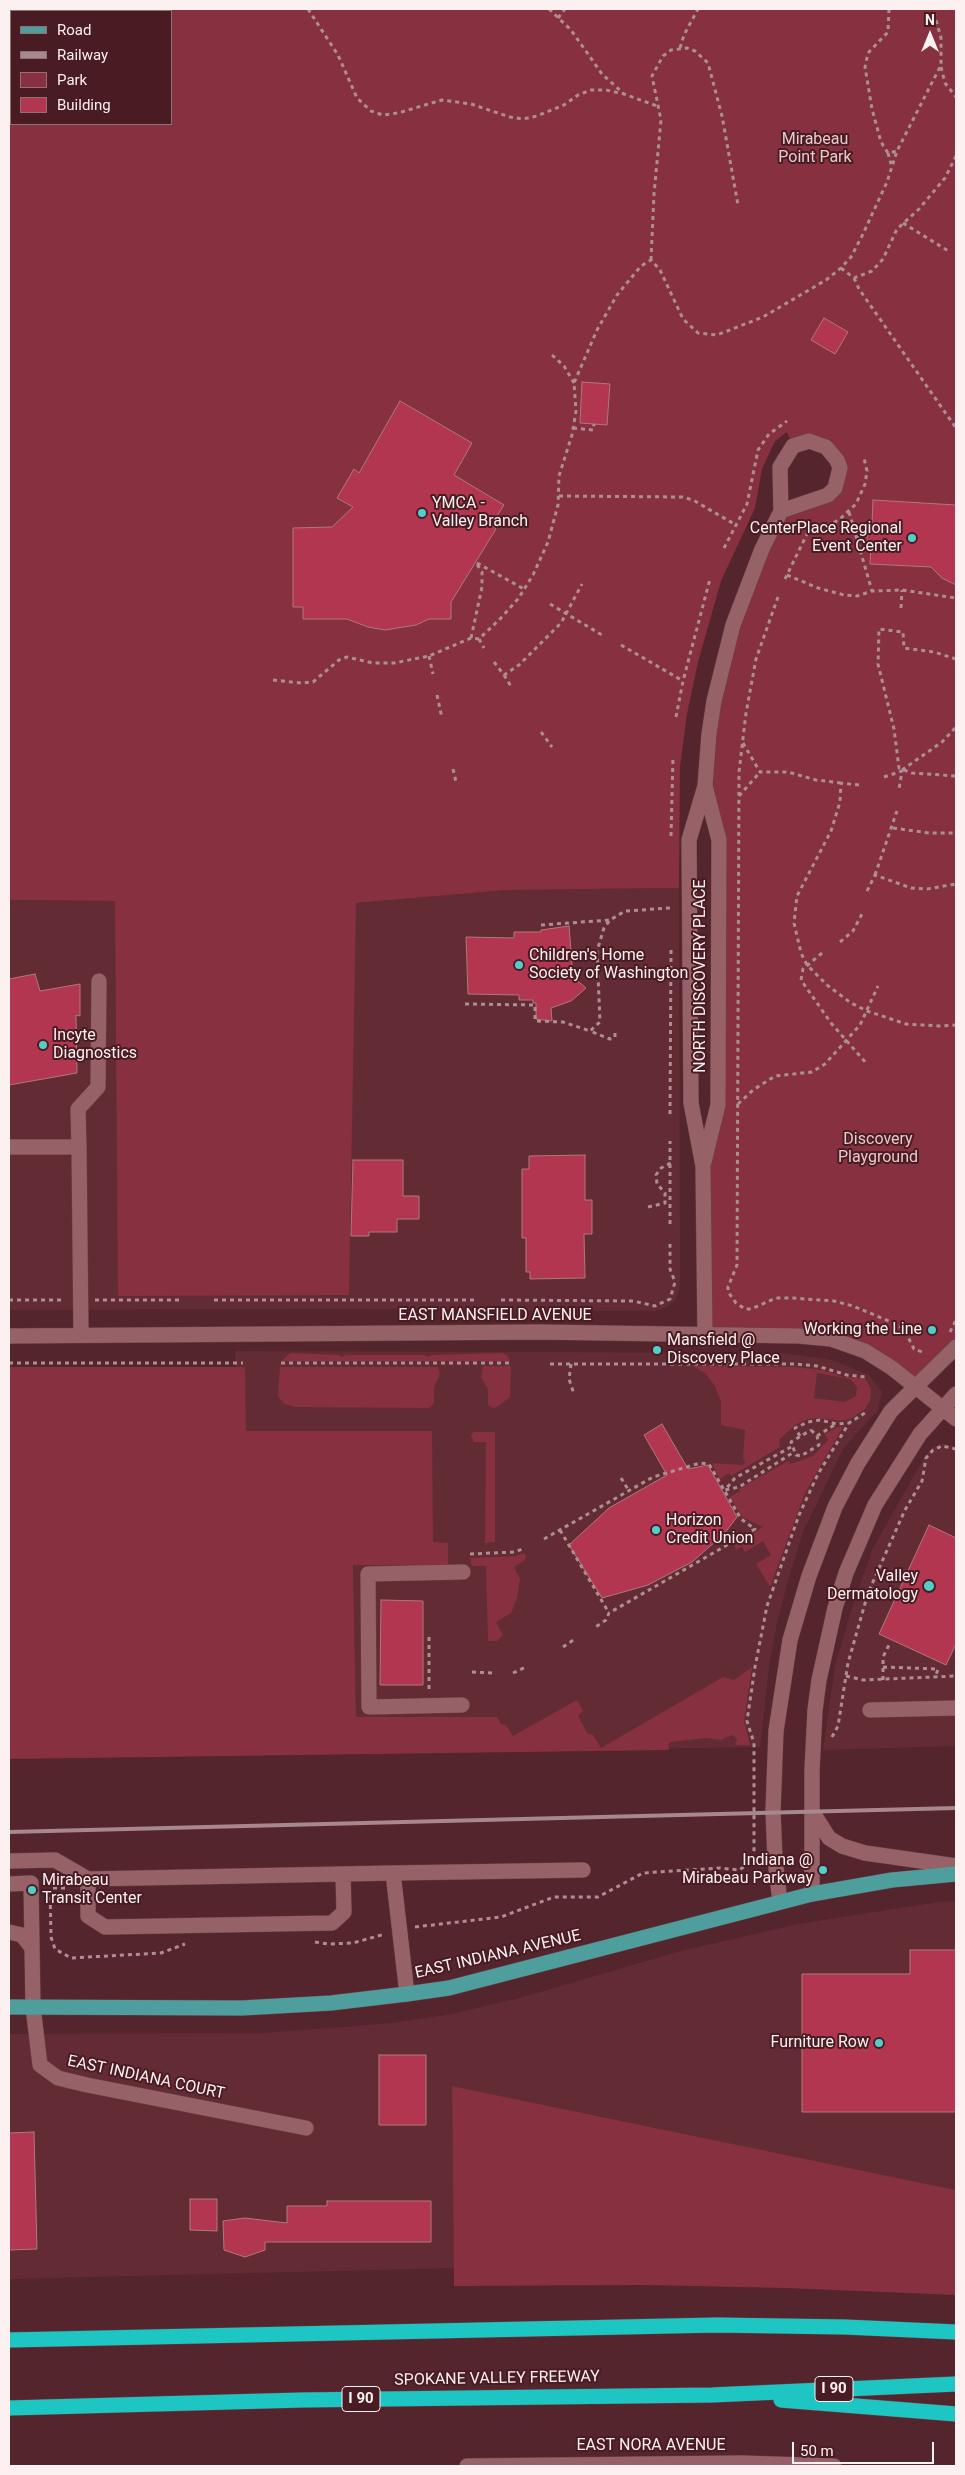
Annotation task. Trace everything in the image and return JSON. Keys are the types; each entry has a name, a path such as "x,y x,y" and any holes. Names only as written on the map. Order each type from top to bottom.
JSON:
{"highway":[{"path":"9,2340 717,2325 845,2327 956,2332"},
{"name":"SPOKANE VALLEY FREEWAY","path":"9,2408 302,2400 712,2395 956,2384"},
{"path":"712,2395 912,2409 956,2414"}],"main road":[{"name":"EAST INDIANA AVENUE","path":"9,2007 242,2008 331,2003 407,1994 449,1988 812,1894 892,1880 956,1874"}],"street":[{"name":"NORTH DISCOVERY PLACE","path":"704,1334 703,1166 691,1103 689,840 705,786 714,701 733,625 762,549 781,511 780,467 793,446 809,441 826,447 837,460 840,468 835,488 828,495 781,511"},
{"name":"NORTH DISCOVERY PLACE","path":"703,1166 718,1105 719,840 705,786"},
{"path":"81,1335 78,1109 98,1087 99,982"},
{"path":"9,1147 79,1146"},
{"name":"EAST MANSFIELD AVENUE","path":"9,1336 480,1332 799,1336 831,1340 865,1352 915,1386 956,1419"},
{"path":"780,1902 775,1859 774,1757 779,1704 790,1640 809,1576 835,1507 858,1463 891,1411 953,1341"},
{"path":"812,1894 811,1810 815,1710 836,1608 846,1572 875,1505 920,1434 956,1394"},
{"path":"462,1705 370,1707 368,1574 463,1572"},
{"path":"870,1710 956,1708"},
{"path":"811,1810 829,1838 842,1846 864,1853 956,1866"},
{"path":"9,1861 55,1860 88,1879 583,1870"},
{"path":"393,1873 407,1994"},
{"path":"88,1879 88,1916 105,1927 292,1924 332,1923 344,1912 343,1874"},
{"name":"EAST INDIANA COURT","path":"9,1884 31,1883 33,2007 40,2065 58,2078 306,2128"},
{"path":"9,1932 22,1935 32,1948"},
{"name":"EAST NORA AVENUE","path":"468,2466 712,2463 834,2466"}],"path":[{"path":"308,9 331,43 357,98 370,111 383,115 398,113 442,100 471,104 510,117 523,119 564,106 578,95 590,90 606,90 624,94 658,106"},
{"path":"549,9 571,30 602,74 624,94"},
{"path":"558,18 565,9"},
{"path":"680,48 684,35 698,9"},
{"path":"889,9 888,32 868,53 864,67 875,122 891,164"},
{"path":"933,9 940,38 940,65 945,83 956,97"},
{"path":"738,205 722,116 708,63 695,51 680,48 671,50 656,65 652,76 661,120 654,194 651,260 660,270 682,319 698,332 708,335 726,333 763,317 826,280 852,257 886,182 896,151 940,65"},
{"path":"888,153 896,151"},
{"path":"854,278 872,270 883,258 897,229 919,209 946,178 956,156"},
{"path":"903,223 950,252"},
{"path":"574,383 606,312 632,276 651,260"},
{"path":"841,268 854,278 859,289 956,426"},
{"path":"479,639 499,620 524,589 542,559 548,542 559,496 559,476 576,411 574,383 564,366 552,355"},
{"path":"724,548 747,504 758,450 769,434 787,421"},
{"path":"573,428 593,430 594,424"},
{"path":"864,458 867,471 861,494 849,512 832,524 814,528 807,534 786,577 834,593 857,596 872,591 902,590 956,598"},
{"path":"559,496 682,497 694,500 736,525"},
{"path":"849,512 872,591"},
{"path":"857,538 868,534"},
{"path":"471,638 482,587 482,572 476,563 524,589"},
{"path":"676,717 683,681 710,579"},
{"path":"504,675 533,652 561,623 582,584"},
{"path":"901,608 902,590"},
{"path":"778,597 756,659 742,742 738,796 737,1266 728,1287 733,1300 745,1309 751,1309 776,1298 834,1302 853,1306 896,1324 904,1329 914,1349 919,1352 930,1353"},
{"path":"550,604 602,634"},
{"path":"956,659 934,652 904,648 903,632 879,630 879,671 893,723 899,768 930,776 956,776"},
{"path":"273,680 301,683 313,682 339,660 347,657 373,663 394,663 429,656 471,638 479,639"},
{"path":"479,639 484,648"},
{"path":"621,645 683,681"},
{"path":"429,656 433,674"},
{"path":"494,662 512,688"},
{"path":"437,695 442,718"},
{"path":"884,778 902,770 942,742 956,728"},
{"path":"541,732 552,748"},
{"path":"742,742 760,772"},
{"path":"453,769 456,782"},
{"path":"899,788 902,770"},
{"path":"738,796 760,772 788,772 816,780 859,785"},
{"path":"841,784 840,802 831,831 802,883 794,909 795,934 801,953 808,965 839,995 867,1011 906,1024 956,1025"},
{"path":"867,891 893,828 897,811"},
{"path":"893,828 956,833"},
{"path":"874,875 911,888 927,889 956,884"},
{"path":"541,925 610,920 630,910 671,908"},
{"path":"840,942 853,931 863,912"},
{"path":"590,1031 600,1022 598,942 610,920"},
{"path":"670,1114 671,943"},
{"path":"822,953 801,972 801,980 831,1023 867,1064"},
{"path":"738,1104 753,1090 775,1076 817,1070 847,1041 860,1025 878,986"},
{"path":"465,1004 535,1005 535,1021 563,1022 610,1039 615,1037 616,1033"},
{"path":"670,1140 670,1224"},
{"path":"665,1203 665,1193 657,1184 656,1175 661,1168 671,1163"},
{"path":"648,1207 670,1203"},
{"path":"501,1300 633,1300 655,1306 670,1299 675,1282 670,1269 670,1244"},
{"path":"9,1300 71,1300"},
{"path":"93,1300 182,1300"},
{"path":"214,1300 475,1300"},
{"path":"953,1341 956,1320"},
{"path":"9,1364 243,1364"},
{"path":"281,1364 509,1364"},
{"path":"550,1364 795,1364 817,1366 847,1375 866,1377"},
{"path":"571,1364 569,1379 574,1394"},
{"path":"312,1941 328,1944 353,1943 400,1930 501,1917 554,1897 598,1897 643,1873 720,1868 739,1870 750,1862 754,1850 754,1743 747,1720 767,1606 798,1515 818,1474 849,1423 868,1411"},
{"path":"800,1436 795,1428 808,1422 820,1420 837,1424 849,1423"},
{"path":"817,1436 837,1424"},
{"path":"811,1430 817,1436 819,1445 801,1456 794,1452 791,1447 791,1442 800,1436 811,1430"},
{"path":"830,1740 838,1726 846,1676 868,1593 905,1510 922,1481 926,1458 933,1450 942,1446 956,1449"},
{"path":"725,1490 735,1478 791,1447"},
{"path":"725,1490 739,1488 794,1452"},
{"path":"544,1539 653,1477 700,1463 709,1464 741,1519 755,1528 609,1613 606,1620 594,1628"},
{"path":"759,1464 764,1473"},
{"path":"621,1478 628,1491"},
{"path":"560,1530 609,1613"},
{"path":"470,1554 515,1552 522,1549"},
{"path":"429,1636 429,1689"},
{"path":"563,1646 575,1639"},
{"path":"883,1680 883,1657 890,1643"},
{"path":"513,1673 526,1667"},
{"path":"883,1667 938,1669 935,1678"},
{"path":"472,1672 492,1673"},
{"path":"846,1676 863,1680 956,1676"},
{"path":"65,1888 50,1888 51,1937 55,1949 71,1958 161,1953 188,1942"}],"shaded area":[{"path":"679,888 680,1287 675,1301 665,1308 654,1311 343,1309 9,1310 9,900 356,903 507,890"},
{"path":"235,1351 782,1353 832,1360 869,1375 882,1392 878,1410 843,1449 803,1532 789,1577 777,1623 769,1666 760,1747 373,1753 356,1717 353,1565 234,1476"},
{"path":"942,1443 956,1447 956,1746 823,1750 835,1666 853,1604 873,1548 925,1456 932,1448"},
{"path":"956,1901 956,2190 452,2086 454,2268 9,2279 9,2034 264,2033 392,2023 452,2014 523,1997 681,1951 798,1924"}],"green space":[{"path":"9,9 956,9 956,1347 915,1386 848,1344 705,1334 703,1166 718,1105 719,840 705,786 714,701 781,511 835,488 832,452 793,446 787,432 775,441 762,469 755,508 721,581 698,662 687,714 680,767 679,888 507,890 356,903 349,1295 118,1296 115,901 9,900"},
{"path":"290,1353 339,1355 341,1357 346,1355 425,1355 427,1357 433,1355 503,1353 508,1356 510,1361 282,1361"},
{"path":"483,1366 511,1366 510,1397 497,1407 493,1408 488,1405 488,1389 481,1377"},
{"path":"692,1366 793,1367 823,1370 843,1377 865,1378 871,1389 870,1400 865,1409 850,1419 841,1421 819,1418 808,1419 795,1425 779,1440 780,1447 731,1476 729,1473 720,1479 712,1463 742,1465 745,1463 743,1457 745,1430 721,1425 721,1402 715,1386 705,1373","holes":["817,1373 850,1379 857,1387 856,1396 845,1402 814,1398"]},
{"path":"9,1367 245,1367 246,1431 432,1431 433,1542 448,1543 448,1565 353,1565 356,1717 497,1717 501,1724 506,1725 513,1736 577,1700 583,1711 578,1716 587,1733 593,1735 601,1748 723,1677 734,1680 752,1667 744,1721 750,1745 735,1745 737,1739 732,1735 721,1740 706,1738 670,1742 668,1745 669,1750 9,1759"},
{"path":"280,1367 438,1367 440,1374 434,1387 434,1403 429,1408 295,1407 284,1404 278,1396"},
{"path":"837,1427 843,1427 805,1493 770,1587 756,1564 771,1555 763,1541 745,1552 742,1546 736,1550 734,1545 763,1527 742,1517 730,1497 740,1491 739,1489 788,1461 791,1464 813,1456 828,1440 825,1434"},
{"path":"473,1432 495,1432 495,1542 485,1543 486,1442 474,1442 471,1437"},
{"path":"524,1553 525,1560 514,1567 520,1579 517,1599 511,1613 496,1622 503,1635 497,1641 488,1641 486,1566 472,1566 470,1558 516,1556"},
{"path":"452,2086 956,2190 956,2295 786,2288 645,2285 454,2286"}],"building":[{"path":"824,318 848,332 835,354 811,340"},
{"path":"582,382 610,384 607,425 580,423"},
{"name":"YMCA - Valley Branch","path":"400,401 472,443 454,475 504,505 491,525 496,529 451,602 451,619 429,619 416,625 385,630 368,627 347,619 303,619 303,607 293,607 293,528 332,527 353,507 337,498 354,469 359,473"},
{"name":"CenterPlace Regional Event Center","path":"873,500 956,505 956,585 942,578 931,567 870,564 871,543 867,542 868,523 872,524"},
{"name":"Children's Home Society of Washington","path":"569,926 573,977 586,988 571,1001 551,1008 552,1021 536,1019 536,1003 533,1003 533,1000 519,1000 519,995 468,994 466,937 514,938 514,932 541,932 541,930"},
{"name":"Incyte Diagnostics","path":"35,974 40,991 80,984 80,1016 76,1015 77,1073 9,1085 9,979"},
{"path":"585,1155 585,1200 592,1200 592,1234 584,1234 585,1278 530,1279 530,1272 526,1272 526,1238 522,1238 522,1169 529,1169 529,1156"},
{"path":"353,1160 403,1160 403,1196 419,1196 419,1219 397,1219 397,1232 369,1232 369,1236 351,1236"},
{"name":"Horizon Credit Union","path":"662,1424 688,1469 708,1465 737,1517 724,1534 692,1562 648,1585 602,1598 569,1545 609,1508 667,1475 644,1435"},
{"name":"Valley Dermatology","path":"929,1525 956,1538 956,1644 946,1665 879,1634"},
{"path":"381,1600 423,1601 423,1685 380,1685"},
{"name":"Furniture Row","path":"910,1950 956,1950 956,2112 802,2112 802,1974 910,1974"},
{"path":"379,2055 426,2055 426,2125 379,2125"},
{"path":"34,2132 37,2249 9,2250 9,2133"},
{"path":"190,2199 217,2199 217,2231 190,2230"},
{"path":"327,2201 431,2201 431,2242 265,2242 265,2250 245,2257 224,2250 223,2221 245,2218 287,2223 287,2206 327,2206"}],"railway":[{"path":"9,1832 956,1808"}],"place":[{"name":"YMCA - Valley Branch","path":"422,513"},
{"name":"CenterPlace Regional Event Center","path":"912,538"},
{"name":"Children's Home Society of Washington","path":"519,965"},
{"name":"Incyte Diagnostics","path":"43,1045"},
{"name":"Working the Line","path":"932,1330"},
{"name":"Mansfield @ Discovery Place","path":"657,1350"},
{"name":"Horizon Credit Union","path":"656,1530"},
{"name":"Valley Dermatology","path":"929,1586"},
{"name":"Indiana @ Mirabeau Parkway","path":"823,1870"},
{"name":"Mirabeau Transit Center","path":"32,1890"},
{"name":"Furniture Row","path":"879,2043"}],"park label":[{"name":"Mirabeau Point Park","path":"815,149"},
{"name":"Discovery Playground","path":"878,1149"}]}
